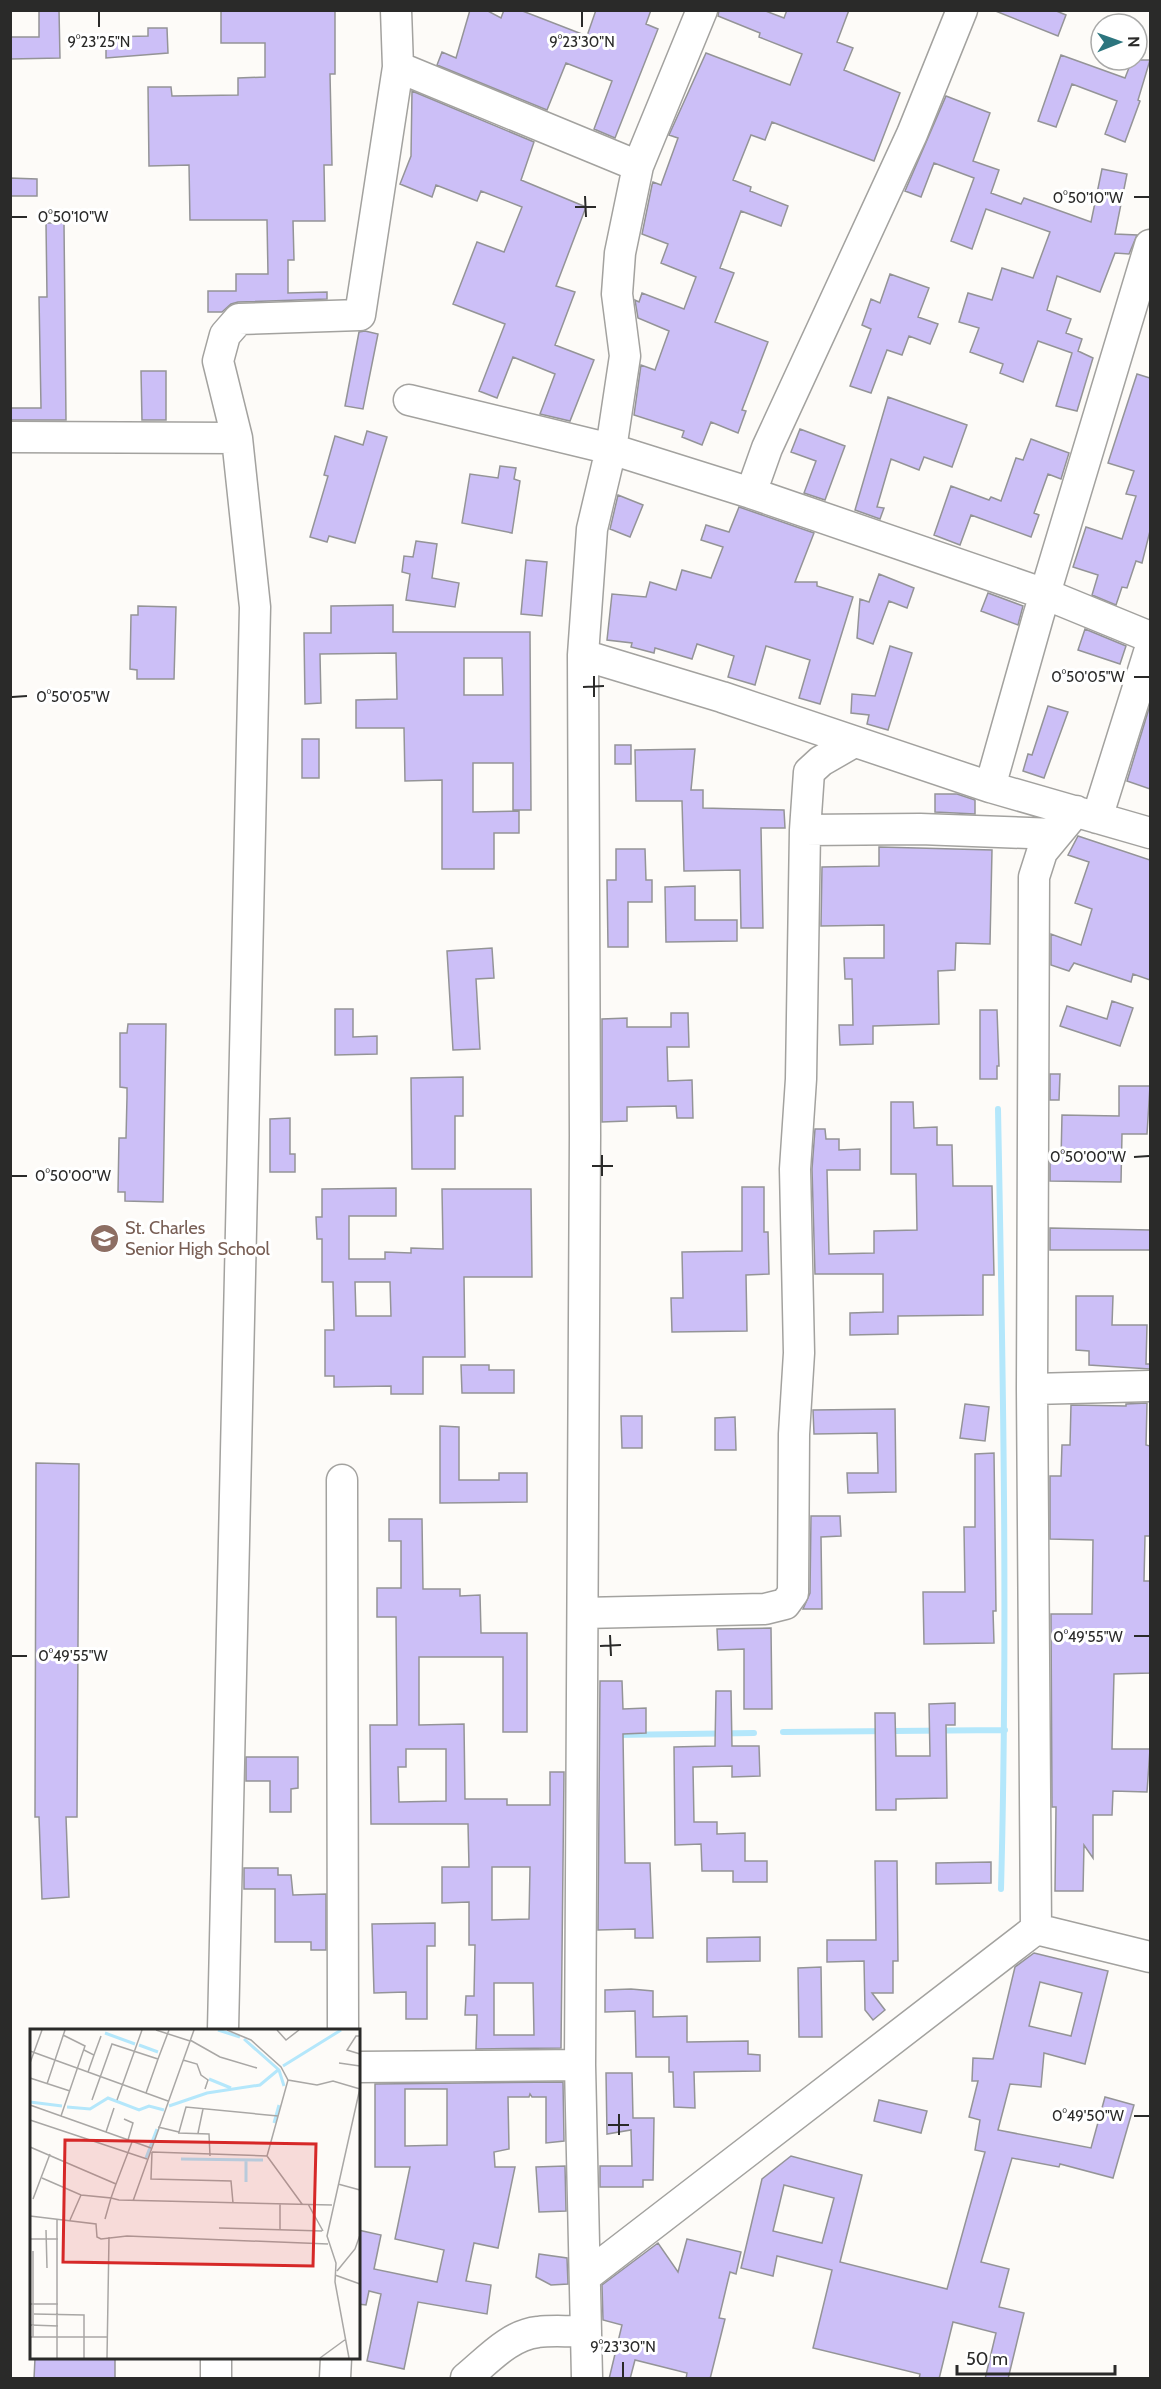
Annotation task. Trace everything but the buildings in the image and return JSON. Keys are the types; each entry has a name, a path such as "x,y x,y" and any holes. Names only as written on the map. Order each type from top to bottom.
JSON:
{"street":[{"path":"224,2029 255,607 237,438 218,361 225,334 239,319 360,315 398,67 396,10"},
{"path":"587,2379 580,2065 583,1613 583,655 592,529 611,449 625,356 617,294 620,253 638,166 702,10"},
{"path":"751,493 767,448 912,134 962,10"},
{"path":"398,67 638,166"},
{"path":"990,787 1045,594 1150,245"},
{"path":"409,400 611,449 719,481 1045,594 1150,637"},
{"path":"10,437 237,438"},
{"path":"1036,1929 1032,1389 1034,877 1042,852 1055,834 1087,814 1150,649"},
{"path":"583,655 722,697 990,787 1150,833"},
{"path":"583,1613 765,1609 784,1604 793,1593 794,1434 799,1353 795,1255 795,1169 801,1079 805,830 809,772 821,761 854,742"},
{"path":"805,830 920,829 1055,834"},
{"path":"1032,1389 1150,1386"},
{"path":"342,1480 343,2029"},
{"path":"1036,1929 1150,1957"},
{"path":"586,2276 1036,1929"},
{"path":"360,2067 580,2065"},
{"path":"466,2379 504,2346 522,2336 537,2332 586,2331"},
{"path":"216,2359 216,2379"},
{"path":"335,2379 336,2359"}],"waterway":[{"path":"998,1109 1004,1596 1001,1889"},
{"path":"783,1732 1005,1730"},
{"path":"616,1735 754,1733"}],"place":[{"name":"St. Charles Senior High School","path":"104,1238"}]}
